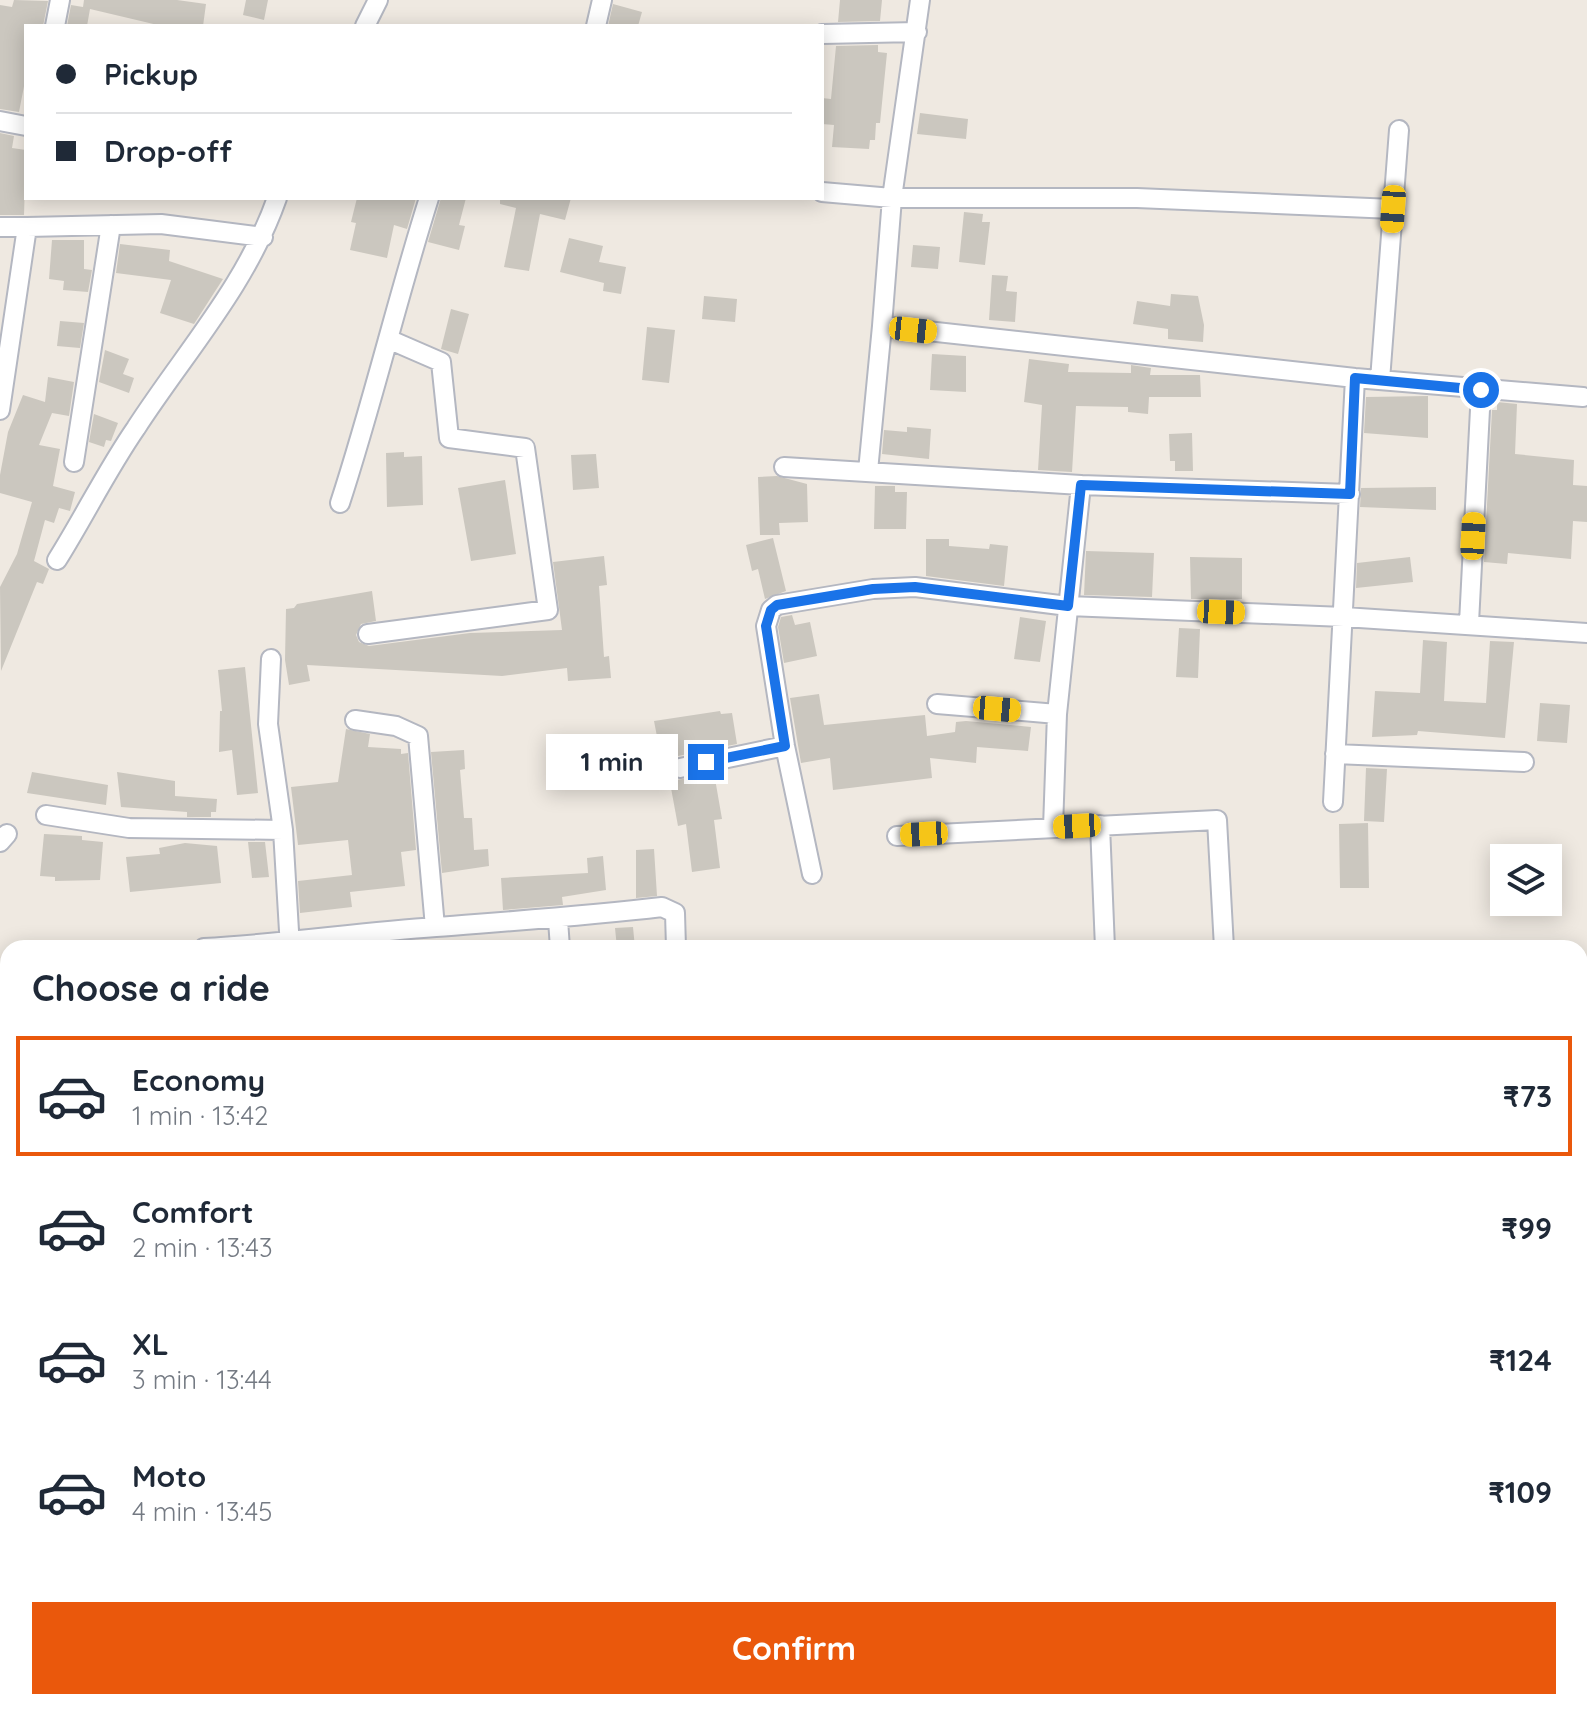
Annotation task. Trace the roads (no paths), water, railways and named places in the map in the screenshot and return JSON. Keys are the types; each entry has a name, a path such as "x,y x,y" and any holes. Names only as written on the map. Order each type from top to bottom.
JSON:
{"street":[{"path":"55,24 60,0"},
{"path":"366,24 378,0"},
{"path":"596,24 602,0"},
{"path":"868,471 892,198 920,0"},
{"path":"824,34 917,32"},
{"path":"0,121 24,126"},
{"path":"1380,380 1399,130"},
{"path":"824,192 892,198 1137,198 1393,209"},
{"path":"57,560 135,428 222,310 263,237 276,200"},
{"path":"340,503 428,200"},
{"path":"0,227 161,224 263,237"},
{"path":"74,462 111,225"},
{"path":"0,410 27,227"},
{"path":"882,326 1355,378 1583,397"},
{"path":"368,634 548,610 525,448 449,438 441,362 388,339"},
{"path":"1333,802 1355,378"},
{"path":"1469,623 1481,390"},
{"path":"784,467 1081,485 1350,494"},
{"path":"1053,828 1057,714 1081,485"},
{"path":"812,874 785,746 766,626 771,610 777,605 873,589 915,587 1068,606 1469,623 1587,633"},
{"path":"271,659 268,724 283,830 290,940"},
{"path":"937,704 1057,714"},
{"path":"355,720 396,726 418,736 435,927"},
{"path":"680,768 785,746"},
{"path":"1335,754 1524,762"},
{"path":"46,815 129,828 283,830"},
{"path":"897,836 1217,820 1224,940"},
{"path":"1100,825 1105,940"},
{"path":"336,940 435,927 558,920 669,908 675,913 676,940"},
{"path":"558,920 559,940"}]}
